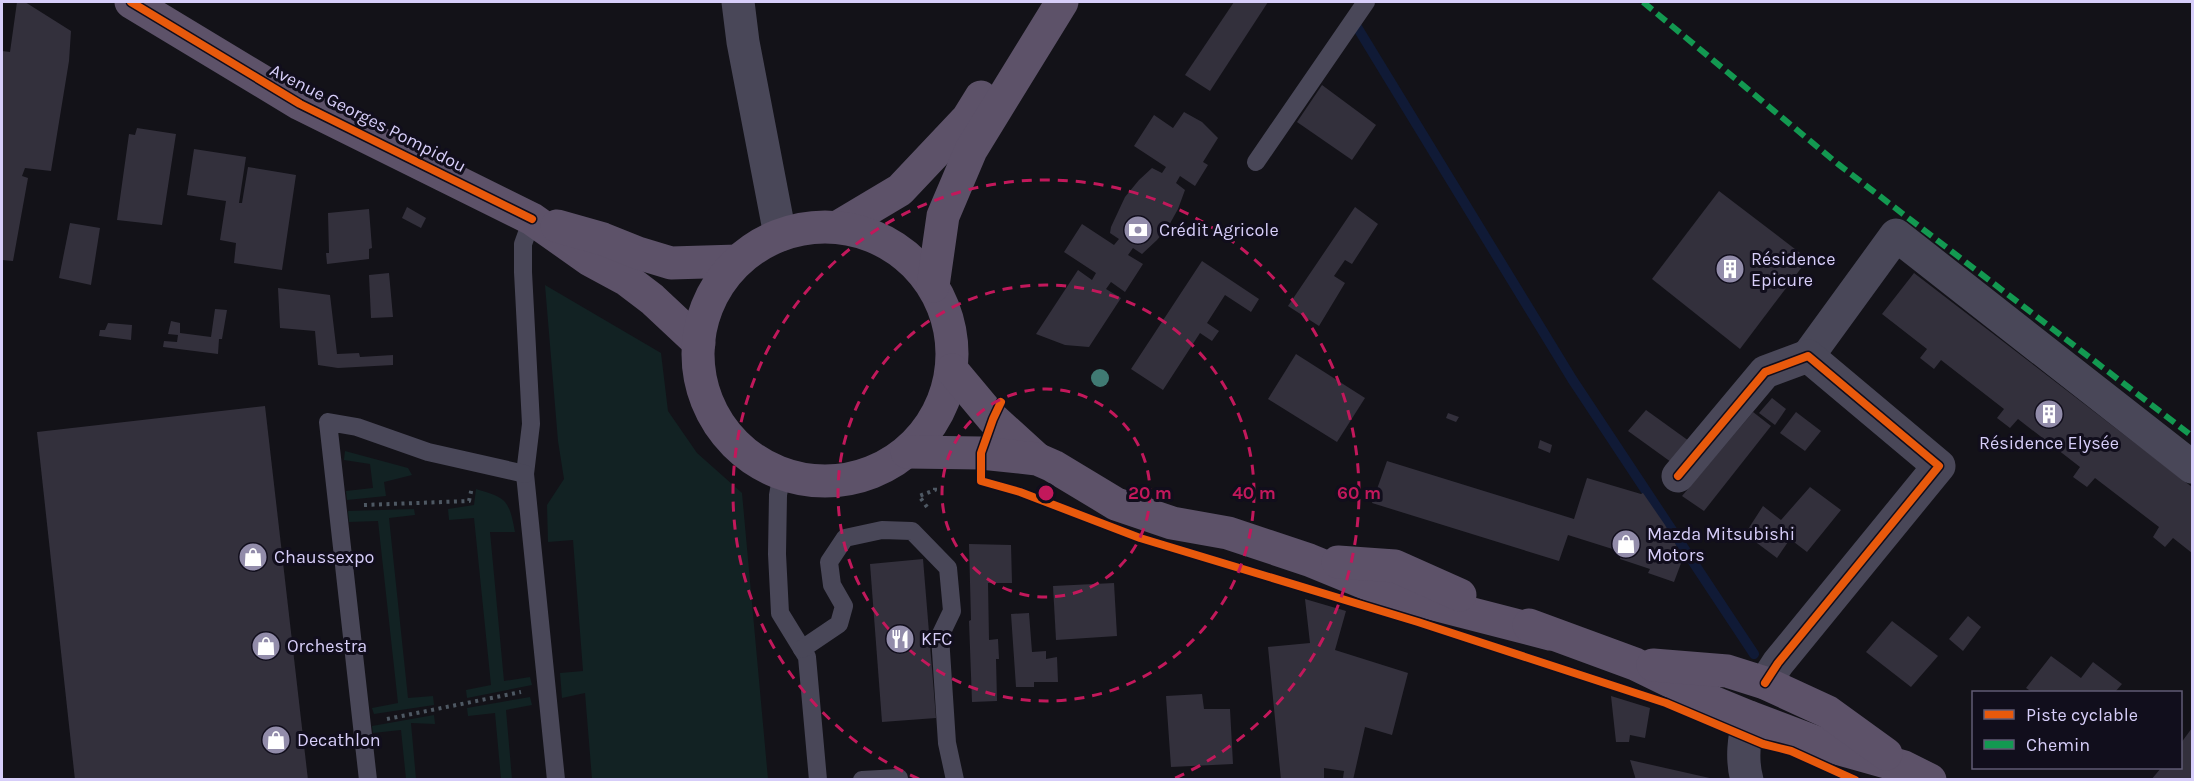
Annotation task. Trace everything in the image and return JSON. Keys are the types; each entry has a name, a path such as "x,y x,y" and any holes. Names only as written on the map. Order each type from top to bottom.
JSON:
{"main road":[{"name":"Avenue Georges Pompidou","path":"132,2 300,104 532,219 590,260 627,280 699,344"},
{"path":"838,227 900,190 968,118 1041,2"},
{"path":"933,286 943,216 971,150 1062,2"},
{"name":"Avenue Georges Pompidou","path":"532,219 603,239 671,263 738,261"},
{"path":"809,227 838,227 867,233 894,246 916,264 933,286 945,313 952,341 952,370 944,400 928,428 907,452 881,469 852,479 821,481 791,477 782,473 759,462 732,440 711,411 700,378 699,344 705,313 718,285 738,261 758,246 780,235 809,227"},
{"path":"952,370 993,419 1045,462"},
{"path":"907,452 981,453 1045,462 1094,474 1169,498 1228,534 1309,560 1395,566 1550,634 1635,664 1749,717 1815,742 1917,773"},
{"path":"1635,664 1727,671 1778,689 1828,712 1917,773"},
{"path":"1715,703 1713,692 1717,681 1727,671"},
{"path":"1778,689 1795,707 1791,720 1779,728"}],"street":[{"path":"738,2 743,42 780,235"},
{"path":"1678,476 1765,372 1808,356 1896,235 2193,467"},
{"path":"1778,689 1778,663 1939,466 1808,356"},
{"path":"1747,780 1744,769 1744,736 1749,717"}],"lane":[{"path":"1256,162 1366,2"},
{"path":"532,219 523,244 531,424 525,474 556,780"},
{"path":"368,780 328,422 357,428 428,452 525,474"},
{"path":"782,473 778,498 777,554 780,613 807,657 818,780"},
{"path":"802,649 839,624 844,606 832,585 829,562 845,537 882,530 912,531 948,568 952,611 940,636 947,744 955,780"},
{"path":"862,780 899,778 899,780"}],"path":[{"path":"362,724 546,687"}],"shaded area":[{"path":"545,285 661,353 668,411 697,453 742,493 768,779 592,779 585,693 562,698 560,673 583,671 573,540 548,542 547,505 564,479 558,441"},
{"path":"345,451 408,468 412,475 384,482 386,496 347,500 346,491 373,488 370,464 344,460"},
{"path":"476,489 500,498 511,513 515,532 490,532 504,681 530,677 532,685 467,698 466,690 491,685 474,518 449,520 448,509 474,505"},
{"path":"414,509 415,515 389,518 408,698 433,696 434,705 374,714 372,708 398,703 378,521 349,522 348,511"},
{"path":"530,697 532,705 506,710 512,779 501,779 495,713 468,716 467,708"},
{"path":"434,715 435,724 411,723 416,779 406,779 401,730 373,733 372,726"}],"building":[{"path":"17,2 25,2 71,31 69,61 51,171 25,168 22,176 28,178 13,261 2,260 2,51 10,52"},
{"path":"1234,2 1268,2 1210,91 1185,75"},
{"path":"1322,85 1376,125 1352,160 1297,122"},
{"name":"Crédit Agricole","path":"1184,112 1202,122 1218,138 1203,162 1208,165 1195,186 1180,176 1176,183 1185,190 1168,227 1142,254 1133,248 1128,255 1143,264 1125,292 1111,282 1106,289 1121,298 1089,347 1065,345 1036,334 1078,270 1092,280 1096,273 1064,252 1082,224 1114,245 1119,239 1110,233 1111,227 1125,197 1152,168 1162,173 1166,167 1134,146 1154,115 1173,128"},
{"path":"137,128 176,134 162,225 117,220 129,134 135,135"},
{"path":"194,149 246,157 239,203 242,203 248,167 296,175 282,270 234,263 236,243 220,240 226,201 187,195"},
{"name":"Résidence Epicure","path":"1719,191 1808,259 1740,349 1652,279"},
{"path":"407,207 426,218 421,228 402,218"},
{"path":"1355,207 1378,224 1352,264 1345,260 1334,276 1345,283 1319,326 1288,306"},
{"path":"369,209 372,248 369,249 369,259 327,264 328,213"},
{"path":"70,223 100,228 91,285 59,278"},
{"path":"1202,261 1259,299 1251,312 1225,295 1207,323 1219,331 1212,341 1200,333 1163,390 1131,369"},
{"path":"389,273 393,317 371,318 369,275"},
{"name":"Résidence Elysée","path":"1914,273 2192,487 2192,553 2173,538 2165,547 2153,537 2159,527 2095,478 2087,487 2073,477 2080,467 2018,419 2010,428 1997,418 2004,409 1941,360 1934,369 1920,358 1927,349 1882,314"},
{"path":"278,288 330,295 337,354 359,353 360,357 393,355 393,365 338,368 318,365 315,331 280,328"},
{"path":"215,309 227,310 222,339 219,339 218,354 163,347 164,341 177,342 178,335 168,334 171,321 180,323 180,333 211,337"},
{"path":"108,323 132,325 131,340 99,336 100,330 105,330"},
{"path":"1296,354 1365,398 1337,442 1268,399"},
{"path":"1772,398 1786,409 1775,425 1759,413"},
{"path":"265,406 308,780 75,780 37,432"},
{"path":"1646,410 1689,441 1671,462 1628,431"},
{"path":"1753,412 1771,426 1704,511 1682,496"},
{"path":"1796,412 1821,431 1805,451 1780,433"},
{"path":"1448,413 1459,417 1456,422 1446,418"},
{"path":"1540,440 1552,445 1550,453 1538,448"},
{"path":"1387,461 1574,519 1587,478 1643,493 1665,525 1683,558 1674,582 1648,573 1650,569 1620,559 1622,552 1568,535 1559,561 1372,503"},
{"path":"1810,487 1841,510 1807,552 1790,539 1777,558 1745,534 1763,506 1781,520"},
{"path":"969,544 1011,545 1012,583 988,583 989,640 998,639 997,701 972,702"},
{"path":"923,559 936,718 882,722 870,564"},
{"path":"1114,583 1117,636 1056,640 1053,586"},
{"path":"1305,599 1346,611 1335,650 1408,673 1392,735 1365,727 1353,780 1343,778 1344,771 1324,768 1324,780 1281,780 1268,647 1310,643"},
{"path":"1029,613 1032,652 1046,651 1046,659 1057,657 1058,682 1034,682 1034,687 1016,687 1011,614"},
{"path":"1968,616 1981,627 1963,651 1949,639"},
{"path":"1892,621 1938,656 1911,687 1866,652"},
{"path":"2051,656 2081,678 2093,662 2122,684 2116,691 2030,691 2026,688"},
{"path":"1202,694 1204,709 1230,709 1233,764 1171,767 1166,696"},
{"path":"1611,696 1650,708 1645,738 1630,735 1629,742 1616,742"},
{"path":"2192,728 2192,780 2151,780 2160,769 2182,769 2182,742"},
{"path":"1630,760 1714,779 1714,780 1636,780"}],"waterway":[{"path":"1354,22 1572,379 1754,654"}],"marked path":[{"path":"1643,2 1838,164 2192,436"}],"cycle path":[{"path":"131,2 300,104 532,219"},
{"path":"1678,476 1765,372 1808,356 1939,466 1778,663 1765,683"},
{"path":"1001,402 981,453 981,481 1020,492 1140,538 1418,622 1666,703 1763,744 1791,751 1855,780"}],"place":[{"name":"Crédit Agricole","path":"1138,230"},
{"name":"Résidence Epicure","path":"1730,269"},
{"name":"Résidence Elysée","path":"2049,414"},
{"name":"Mazda Mitsubishi Motors","path":"1626,544"},
{"name":"Chaussexpo","path":"253,557"},
{"name":"KFC","path":"900,639"},
{"name":"Orchestra","path":"266,646"},
{"name":"Decathlon","path":"276,740"}]}
